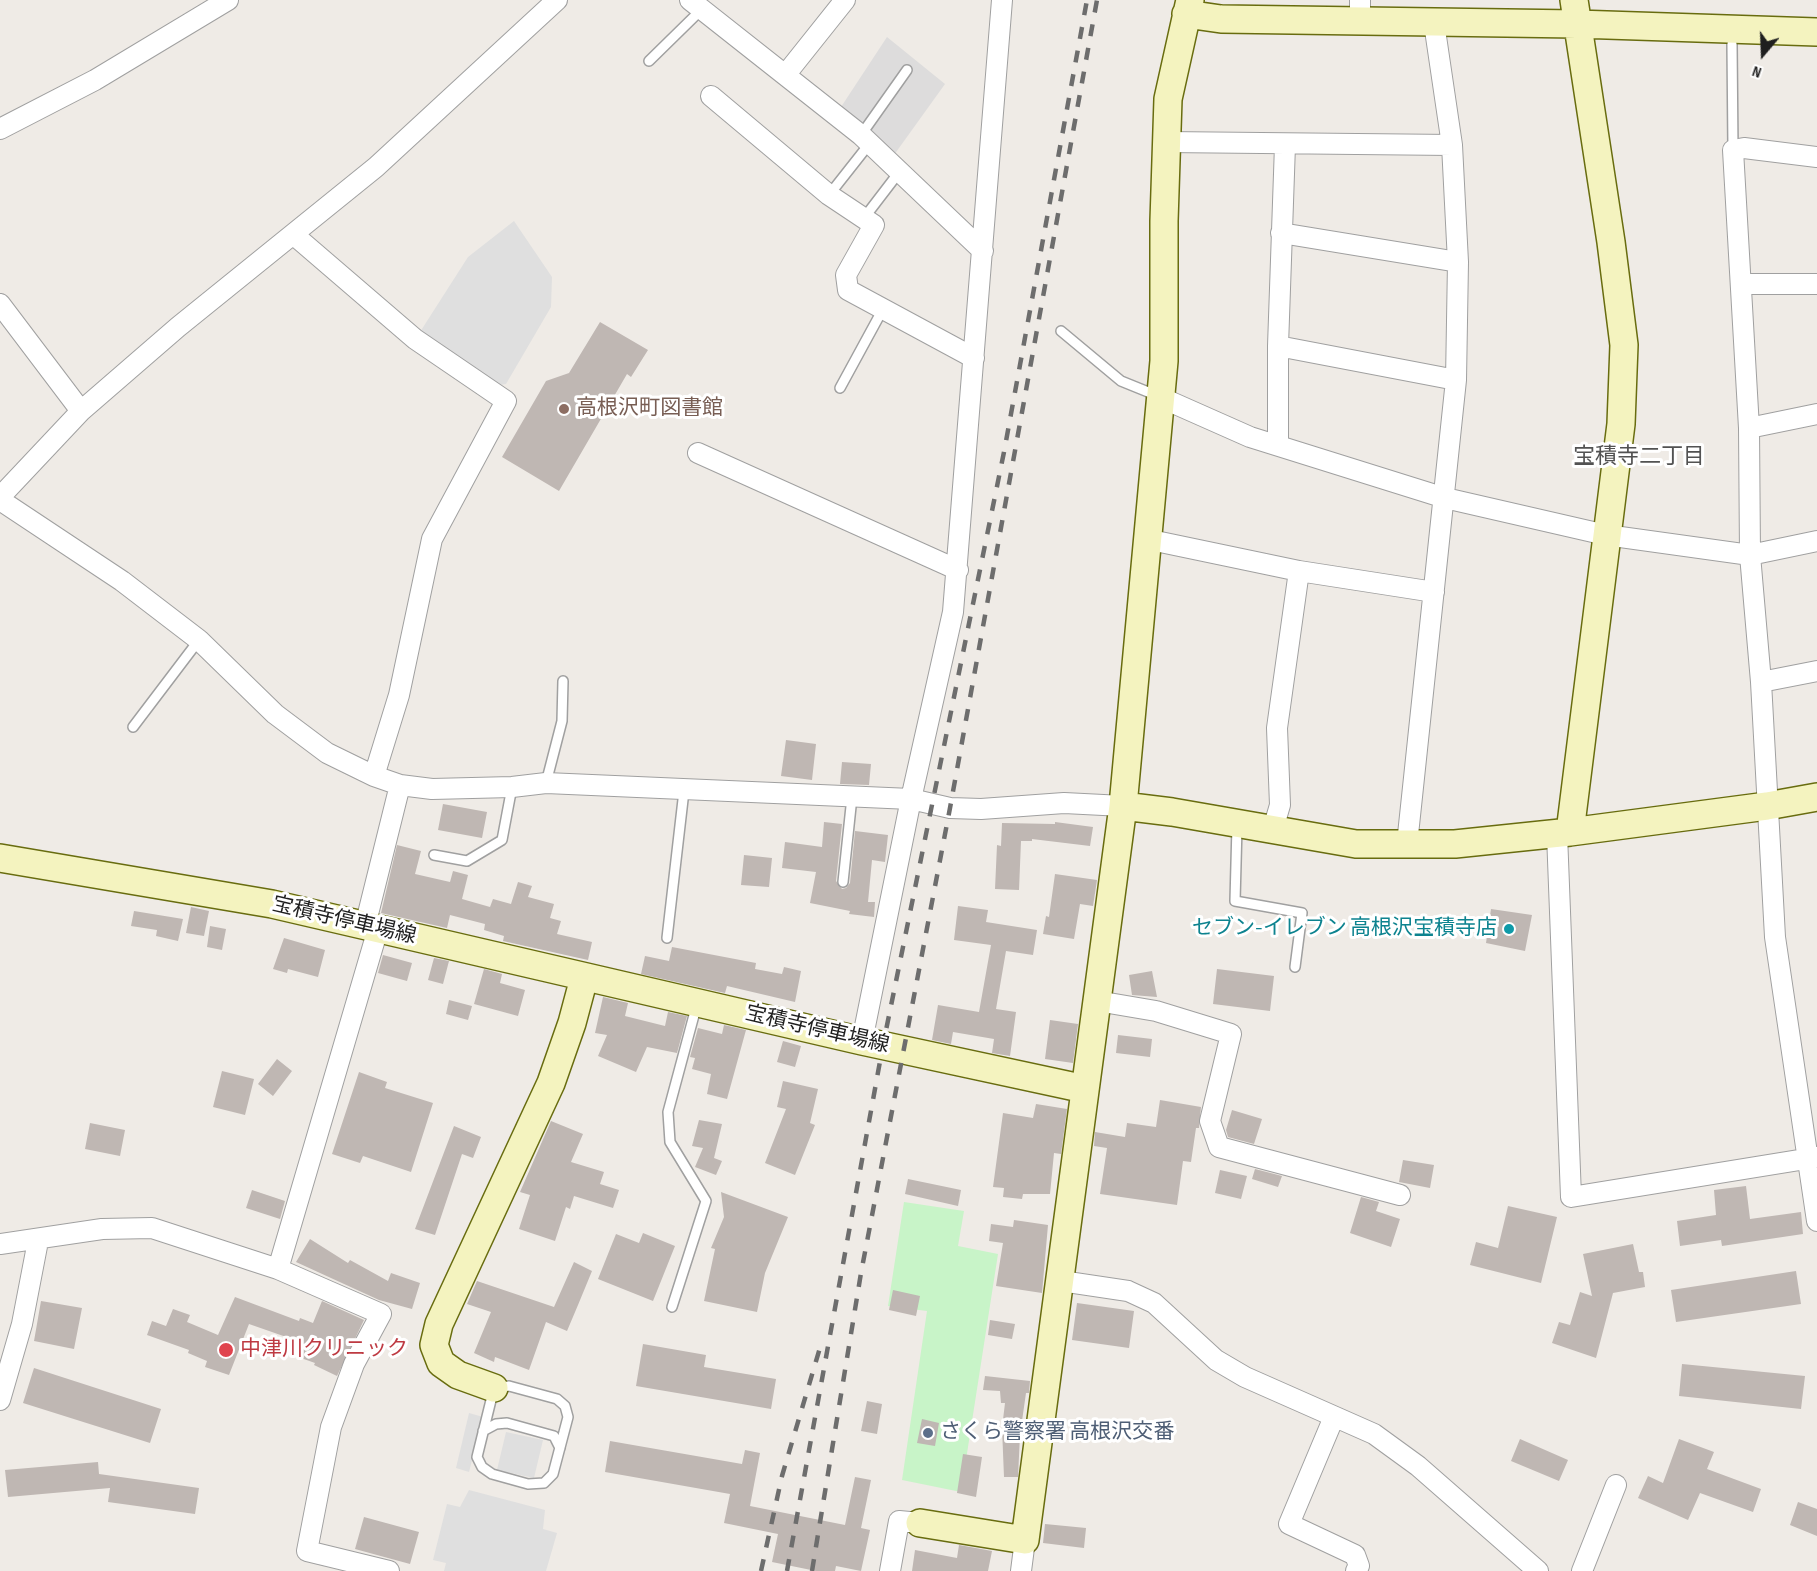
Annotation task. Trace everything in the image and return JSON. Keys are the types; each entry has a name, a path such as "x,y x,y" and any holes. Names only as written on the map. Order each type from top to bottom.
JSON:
{"street":[{"path":"0,129 95,80 228,0"},
{"path":"557,0 376,167 178,327 81,411 0,499 122,581 199,640 275,714 327,753 374,776 400,785 432,789 512,787 546,783 684,791 911,799 950,808 1064,803 1123,806 1356,844 1455,844 1563,833 1767,806 1817,797"},
{"path":"786,74 845,0"},
{"path":"862,1041 911,799 954,612 1002,0"},
{"path":"696,4 865,139 983,251"},
{"path":"1021,1571 1123,806 1146,539 1162,398 1168,99 1188,7 1221,19 1360,11 1434,23 1576,12 1817,32"},
{"path":"1576,12 1611,242 1624,345 1622,424 1563,833 1571,1197 1812,1158"},
{"path":"1407,844 1456,380 1458,262 1452,146 1434,23"},
{"path":"711,96 829,195 874,225 846,275 848,290 974,357"},
{"path":"1166,142 1452,146"},
{"path":"1278,445 1278,345 1284,145"},
{"path":"1817,157 1744,148 1733,150 1743,284 1749,428 1750,555 1761,682 1775,937 1812,1158 1817,1221"},
{"path":"1281,233 1458,262"},
{"path":"294,235 415,339 506,401 432,539 399,695 374,776"},
{"path":"1743,284 1817,284"},
{"path":"0,304 81,411"},
{"path":"1278,345 1456,380"},
{"path":"1162,398 1250,437 1445,498 1606,536 1750,555 1817,541"},
{"path":"1749,428 1817,414"},
{"path":"698,453 958,570"},
{"path":"1146,539 1299,571 1434,592"},
{"path":"1273,830 1280,805 1277,728 1299,571"},
{"path":"1761,682 1817,671"},
{"path":"278,1269 371,928 400,785"},
{"name":"宝積寺停車場線","path":"0,858 218,894 697,1004 1085,1089"},
{"path":"494,1388 458,1375 441,1363 434,1345 439,1324 551,1083 573,1023 584,978"},
{"path":"1096,1001 1156,1011 1231,1034 1210,1121 1219,1147 1400,1195"},
{"path":"0,1244 102,1229 152,1228 278,1269 381,1314 354,1364 331,1427 307,1551 388,1571"},
{"path":"0,1400 22,1324 38,1240"},
{"path":"1061,1281 1128,1291 1154,1304 1216,1360 1245,1377 1374,1434 1418,1466 1538,1571"},
{"path":"1334,1416 1289,1524 1355,1555 1359,1566 1356,1571"},
{"path":"1582,1571 1617,1485"},
{"path":"890,1571 899,1521 920,1522 1025,1540"}],"lane":[{"path":"649,61 696,4"},
{"path":"1732,45 1733,150"},
{"path":"829,195 907,70"},
{"path":"864,218 900,171"},
{"path":"840,388 883,309"},
{"path":"1061,331 1120,381 1162,398"},
{"path":"133,727 199,640"},
{"path":"546,783 562,721 563,681"},
{"path":"434,855 467,861 502,840 512,787"},
{"path":"667,938 684,791"},
{"path":"843,882 852,797"},
{"path":"1237,823 1234,902 1302,913 1295,968"},
{"path":"672,1307 706,1201 670,1142 668,1112 697,1004"},
{"path":"509,1386 557,1399 565,1406 568,1418 554,1474 544,1483 528,1484 492,1474 482,1467 477,1457 483,1431 494,1388 509,1386"},
{"path":"483,1431 496,1424 507,1423 554,1436 560,1448"}],"shaded area":[{"path":"887,37 945,84 894,155 841,107"},
{"path":"514,221 552,277 551,307 506,384 494,386 420,332 468,257"},
{"path":"469,1413 483,1417 469,1472 456,1468"},
{"path":"506,1432 543,1440 534,1478 497,1470"},
{"path":"469,1490 545,1510 543,1529 557,1533 546,1571 444,1571 446,1563 433,1560 447,1504 460,1507"}],"green space":[{"path":"904,1202 964,1211 958,1246 998,1254 961,1492 902,1480 927,1311 888,1306"}],"building":[{"name":"高根沢町図書館","path":"600,322 648,350 631,377 627,374 559,491 502,457 546,381 569,373"},
{"path":"786,740 816,744 812,780 781,776"},
{"path":"842,762 871,764 869,785 840,784"},
{"path":"443,804 487,812 482,838 438,830"},
{"path":"824,822 842,824 836,881 842,889 850,883 855,831 888,835 885,862 872,860 868,902 875,902 874,917 849,914 850,911 810,903 816,872 782,868 785,842 822,847"},
{"path":"1055,822 1093,827 1090,846 1032,839 1032,841 1021,841 1019,890 995,889 997,845 1001,846 1002,823 1055,824"},
{"path":"397,845 421,851 415,874 450,882 453,871 468,875 462,899 490,907 493,899 511,904 518,882 532,886 528,897 554,904 550,918 561,921 557,934 592,942 588,960 503,941 504,936 484,930 485,924 450,915 447,928 381,913"},
{"path":"744,855 772,858 769,887 741,885"},
{"path":"1055,874 1097,880 1093,906 1080,904 1074,939 1043,934 1046,916 1049,917"},
{"path":"958,906 988,910 986,922 1037,930 1033,955 1006,951 996,1009 1016,1012 1010,1056 992,1053 994,1039 953,1032 951,1044 932,1040 938,1005 979,1012 991,945 954,940"},
{"path":"191,907 209,911 204,936 186,933"},
{"name":"セブン-イレブン 高根沢宝積寺店","path":"1491,909 1532,915 1525,951 1486,943"},
{"path":"134,911 183,919 178,941 156,936 157,930 131,926"},
{"path":"210,926 226,929 222,950 207,947"},
{"path":"284,938 325,950 318,977 288,969 287,973 273,969"},
{"path":"672,947 756,963 755,969 782,974 784,967 801,971 795,1002 727,986 725,993 641,974 645,956 669,961"},
{"path":"383,955 412,963 407,981 378,973"},
{"path":"434,958 449,961 443,984 428,980"},
{"path":"484,969 502,974 500,983 525,990 518,1016 474,1004"},
{"path":"1217,969 1274,976 1270,1011 1213,1004"},
{"path":"1152,971 1157,997 1132,995 1129,975"},
{"path":"603,997 628,1003 625,1016 665,1026 668,1012 687,1016 677,1053 647,1047 636,1072 598,1056 607,1035 595,1033"},
{"path":"449,1000 472,1006 468,1020 446,1014"},
{"path":"1050,1020 1078,1024 1073,1063 1045,1059"},
{"path":"724,1025 746,1030 727,1099 707,1094 711,1074 692,1069 695,1058 690,1057 698,1028 722,1034"},
{"path":"1118,1035 1152,1039 1150,1057 1116,1053"},
{"path":"783,1041 801,1046 795,1067 777,1062"},
{"path":"277,1059 292,1071 273,1096 258,1084"},
{"path":"222,1071 254,1079 245,1115 213,1107"},
{"path":"359,1072 387,1082 385,1088 433,1103 411,1172 363,1156 360,1163 332,1154"},
{"path":"783,1081 818,1089 810,1123 815,1125 795,1175 765,1163 786,1109 777,1107"},
{"path":"1160,1100 1201,1107 1191,1162 1183,1161 1177,1205 1100,1194 1107,1148 1094,1146 1095,1132 1125,1137 1127,1123 1156,1127"},
{"path":"1036,1104 1067,1109 1061,1154 1054,1153 1050,1194 1023,1194 1022,1199 1003,1197 1004,1188 993,1187 1003,1113 1033,1118"},
{"path":"1232,1110 1262,1119 1254,1144 1228,1137 1226,1130"},
{"path":"699,1120 722,1124 714,1158 722,1161 716,1175 695,1167 703,1148 692,1146"},
{"path":"551,1121 583,1134 571,1162 604,1172 600,1184 619,1190 613,1208 574,1196 570,1209 566,1207 555,1241 519,1229 530,1195 520,1192"},
{"path":"90,1123 125,1130 120,1156 85,1149"},
{"path":"454,1126 481,1137 473,1158 462,1154 435,1235 415,1229"},
{"path":"1403,1160 1434,1165 1430,1188 1399,1182"},
{"path":"1255,1169 1282,1176 1278,1187 1252,1179"},
{"path":"1220,1170 1247,1176 1241,1199 1215,1193"},
{"path":"908,1179 961,1190 958,1206 905,1194"},
{"path":"1746,1186 1750,1219 1801,1212 1803,1234 1722,1246 1721,1240 1680,1246 1677,1221 1716,1215 1714,1190"},
{"path":"252,1190 285,1201 280,1219 246,1208"},
{"path":"721,1192 788,1217 765,1273 757,1312 704,1301 715,1249 711,1248 724,1217"},
{"path":"1361,1197 1379,1202 1376,1211 1400,1219 1391,1247 1350,1233"},
{"path":"1508,1206 1557,1217 1541,1283 1470,1265 1476,1242 1498,1248"},
{"path":"1014,1220 1048,1225 1042,1293 996,1286 1003,1243 989,1241 991,1224 1013,1227"},
{"path":"643,1233 675,1246 653,1301 598,1279 616,1234 639,1243"},
{"path":"310,1239 348,1263 350,1260 388,1281 391,1273 420,1283 412,1309 379,1300 296,1262"},
{"path":"1633,1244 1639,1272 1643,1272 1645,1287 1613,1293 1596,1358 1552,1343 1559,1322 1570,1325 1580,1292 1592,1296 1583,1254"},
{"path":"574,1262 592,1271 578,1305 567,1331 546,1322 529,1370 495,1357 494,1362 474,1353 491,1312 467,1304 477,1281 554,1307"},
{"path":"1796,1271 1801,1304 1676,1322 1671,1290"},
{"path":"893,1290 920,1296 916,1316 889,1310"},
{"path":"235,1297 299,1321 300,1318 313,1323 322,1301 364,1320 337,1376 314,1365 315,1363 287,1353 292,1339 249,1324 229,1375 205,1367 207,1361 188,1353 189,1350 147,1335 152,1321 166,1326 173,1309 190,1315 187,1322 218,1335"},
{"path":"41,1301 82,1308 74,1349 34,1341"},
{"path":"1077,1303 1134,1311 1129,1348 1072,1340"},
{"path":"990,1320 1015,1324 1012,1339 988,1335"},
{"path":"643,1344 706,1355 704,1367 776,1379 771,1409 636,1386"},
{"path":"1682,1364 1805,1376 1801,1409 1679,1396"},
{"path":"34,1368 161,1409 150,1443 23,1403"},
{"path":"985,1376 1030,1381 1020,1435 1018,1477 1004,1477 1002,1428 1005,1403 1001,1403 1000,1391 983,1390"},
{"path":"867,1401 882,1404 877,1434 861,1431"},
{"name":"さくら警察署 高根沢交番","path":"922,1419 939,1423 935,1446 917,1443"},
{"path":"1520,1439 1568,1460 1559,1481 1511,1461"},
{"path":"1679,1439 1714,1452 1707,1469 1761,1489 1753,1512 1700,1493 1688,1520 1638,1498 1648,1476 1663,1483"},
{"path":"610,1441 742,1464 745,1450 760,1453 750,1506 845,1525 855,1477 871,1480 861,1528 870,1530 861,1571 836,1566 835,1571 816,1571 772,1562 778,1534 724,1523 730,1494 605,1472"},
{"path":"963,1454 982,1457 976,1497 957,1493"},
{"path":"98,1462 99,1474 199,1488 195,1514 108,1502 110,1488 8,1497 5,1470"},
{"path":"1798,1502 1817,1509 1817,1536 1790,1525"},
{"path":"364,1517 419,1532 410,1564 355,1549"},
{"path":"1045,1524 1086,1528 1084,1548 1043,1543"},
{"path":"959,1545 992,1551 988,1571 912,1571 915,1550 957,1558"}],"railway":[{"path":"787,1571 883,1045 1004,452 1087,0"},
{"path":"812,1571 861,1273 950,808 1097,0"},
{"path":"761,1571 782,1476 822,1341"}],"place":[{"name":"高根沢町図書館","path":"564,409"},
{"name":"セブン-イレブン 高根沢宝積寺店","path":"1509,929"},
{"name":"中津川クリニック","path":"226,1350"},
{"name":"さくら警察署 高根沢交番","path":"928,1433"}],"district":[{"name":"宝積寺二丁目","path":"1639,457"}]}
